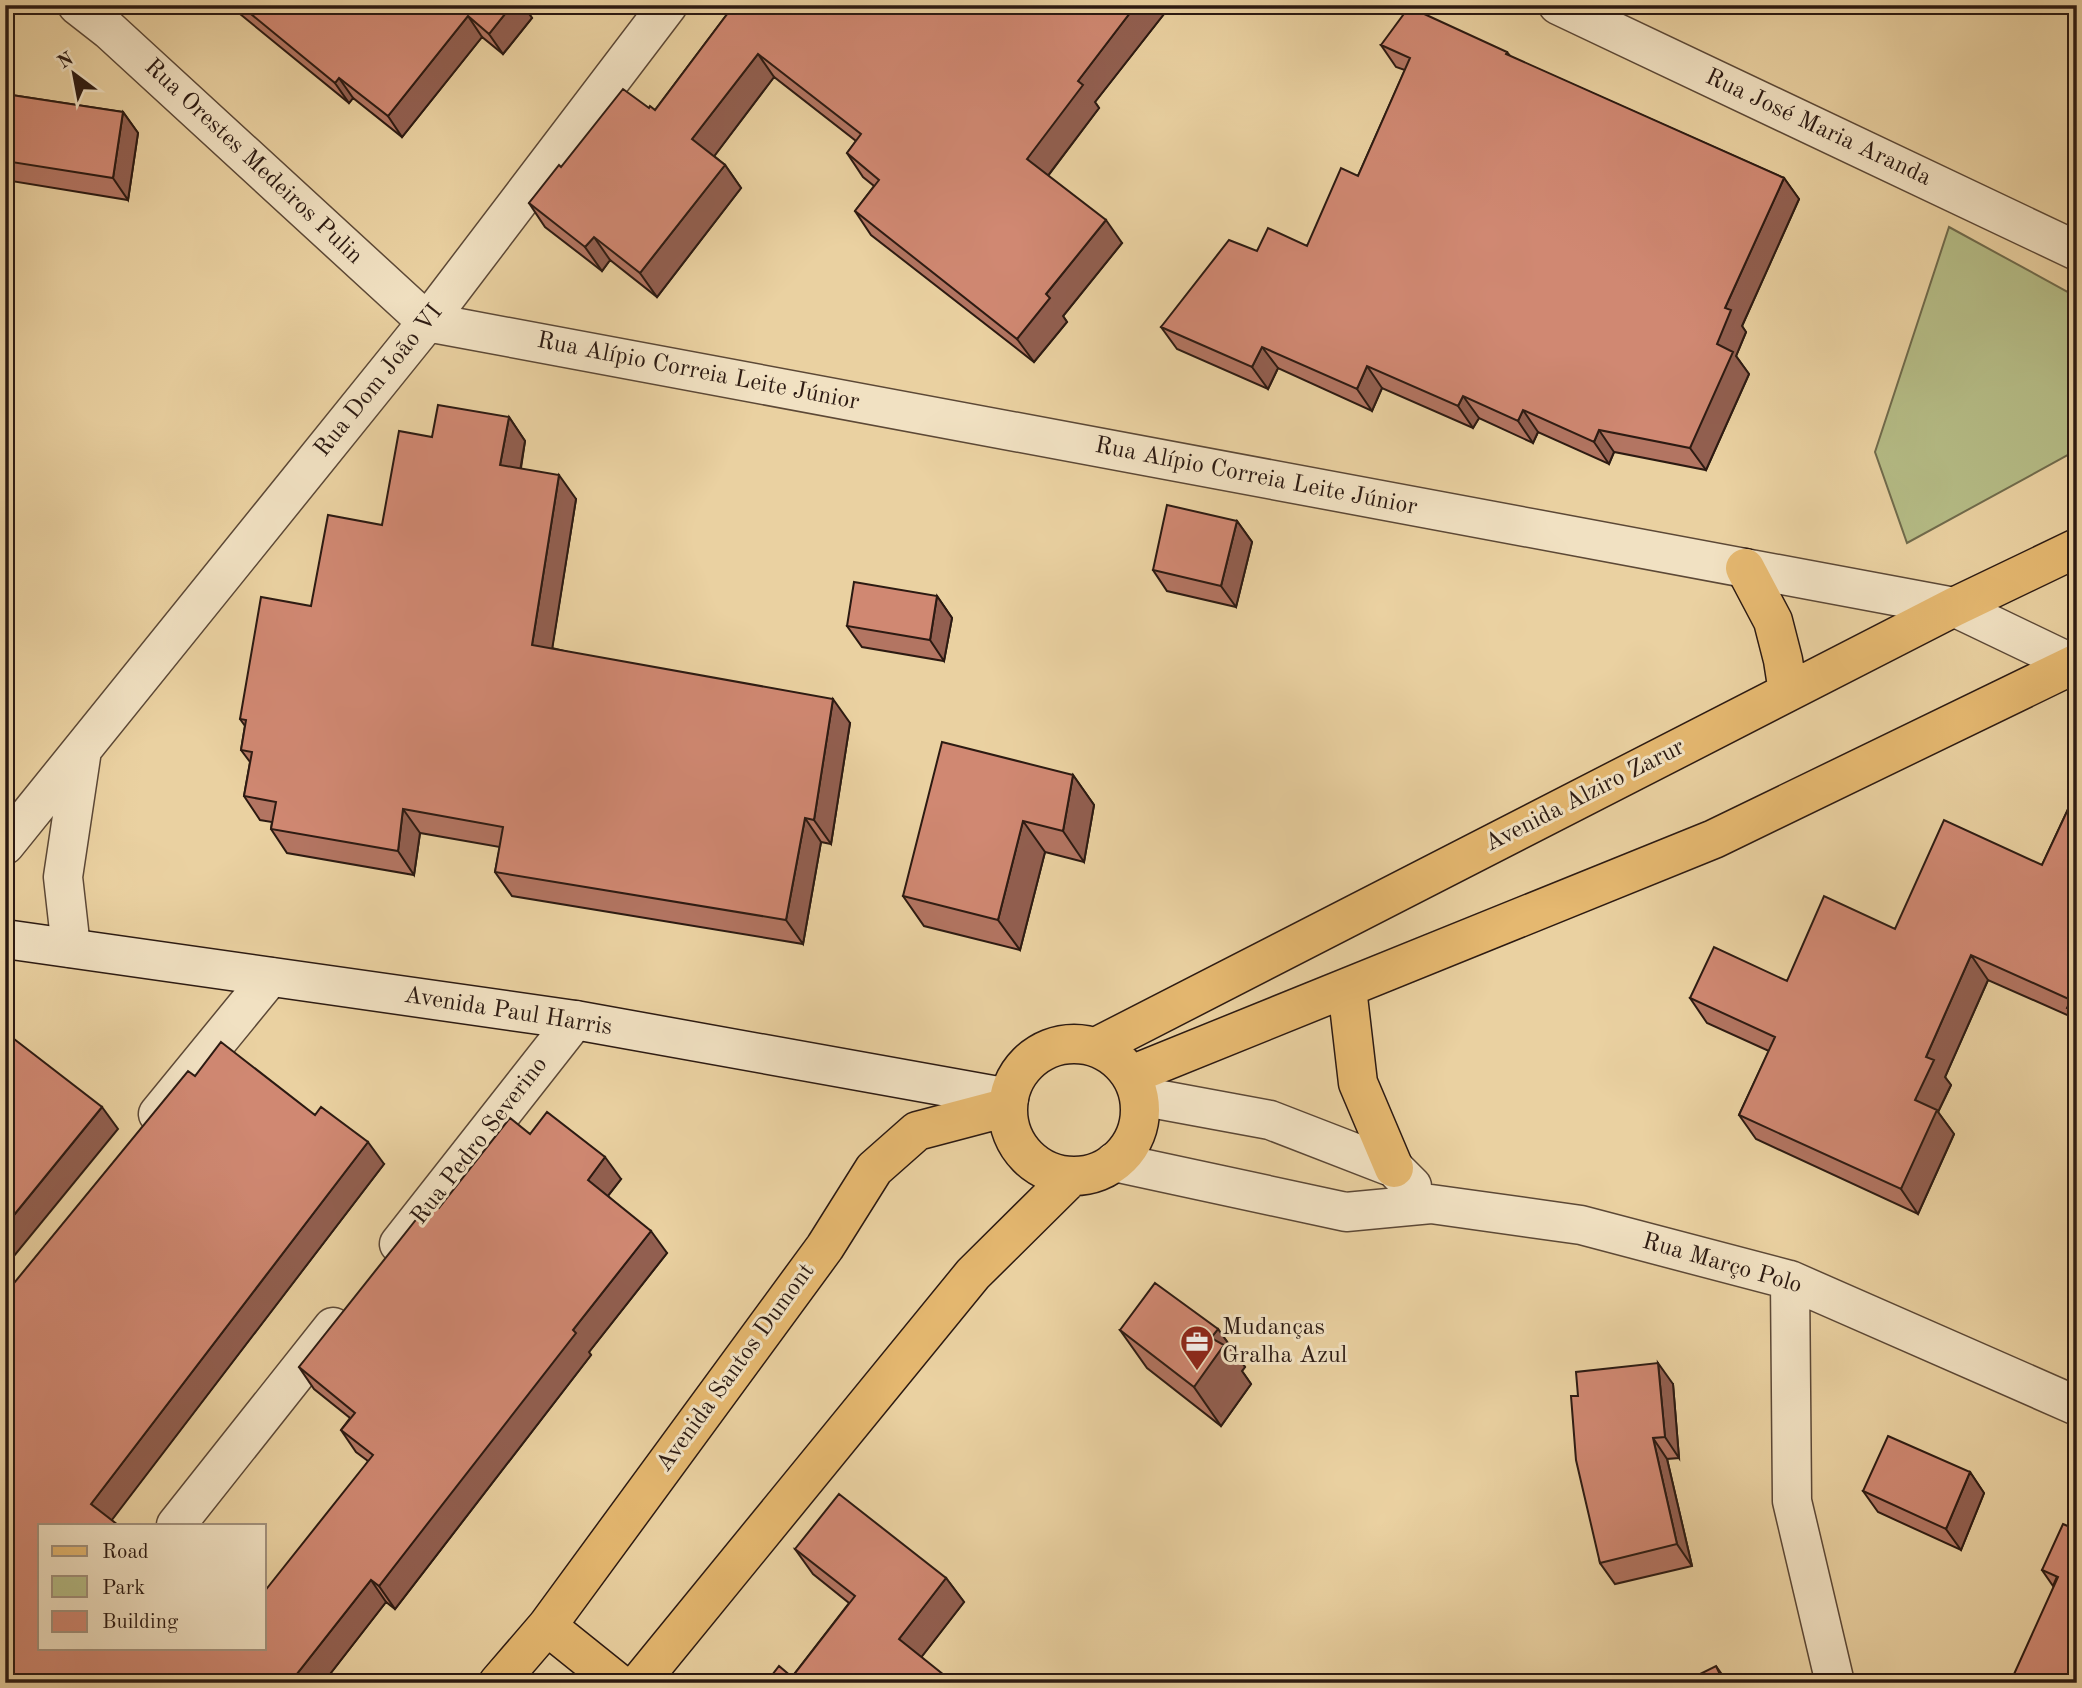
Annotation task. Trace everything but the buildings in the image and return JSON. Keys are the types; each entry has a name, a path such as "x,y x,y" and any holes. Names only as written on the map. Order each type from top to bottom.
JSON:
{"main road":[{"name":"Avenida Alziro Zarur","path":"1096,1047 1954,607 2077,548"},
{"path":"1745,568 1773,621 1788,692"},
{"path":"1135,1086 1347,988 1714,839 2076,664"},
{"path":"1347,988 1358,1083 1394,1168"},
{"path":"1073,1043 1096,1047 1116,1058 1135,1086 1140,1121 1131,1144 1114,1162 1094,1174 1072,1176 1051,1172 1032,1162 1019,1147 1010,1128 1009,1103 1017,1077 1032,1060 1051,1048 1073,1043"},
{"name":"Avenida Santos Dumont","path":"498,1683 547,1626 825,1247 874,1168 918,1131 1009,1103"},
{"path":"639,1683 973,1274 1072,1176"},
{"path":"547,1626 618,1683"}],"street":[{"name":"Rua Orestes Medeiros Pulin","path":"77,5 118,18 427,322"},
{"name":"Rua Dom João VI","path":"5,845 427,322 668,5"},
{"name":"Rua José Maria Aranda","path":"1558,5 2077,251"},
{"name":"Rua Alípio Correia Leite Júnior","path":"427,322 1954,607 2076,664"},
{"path":"71,948 63,877 82,750"},
{"name":"Avenida Paul Harris","path":"5,939 575,1020 1009,1103"},
{"path":"138,1139 270,977"},
{"name":"Rua Pedro Severino","path":"177,1524 575,1020"},
{"path":"1135,1086 1270,1121 1394,1168 1431,1204"},
{"name":"Rua Março Polo","path":"1114,1162 1346,1212 1431,1204 1581,1225 1790,1280 2077,1406"},
{"path":"1790,1280 1792,1501 1835,1683"}],"green space":[{"path":"1949,227 2077,297 2077,450 1907,543 1875,452"}],"place":[{"name":"Mudanças Gralha Azul","path":"1197,1372"}]}
